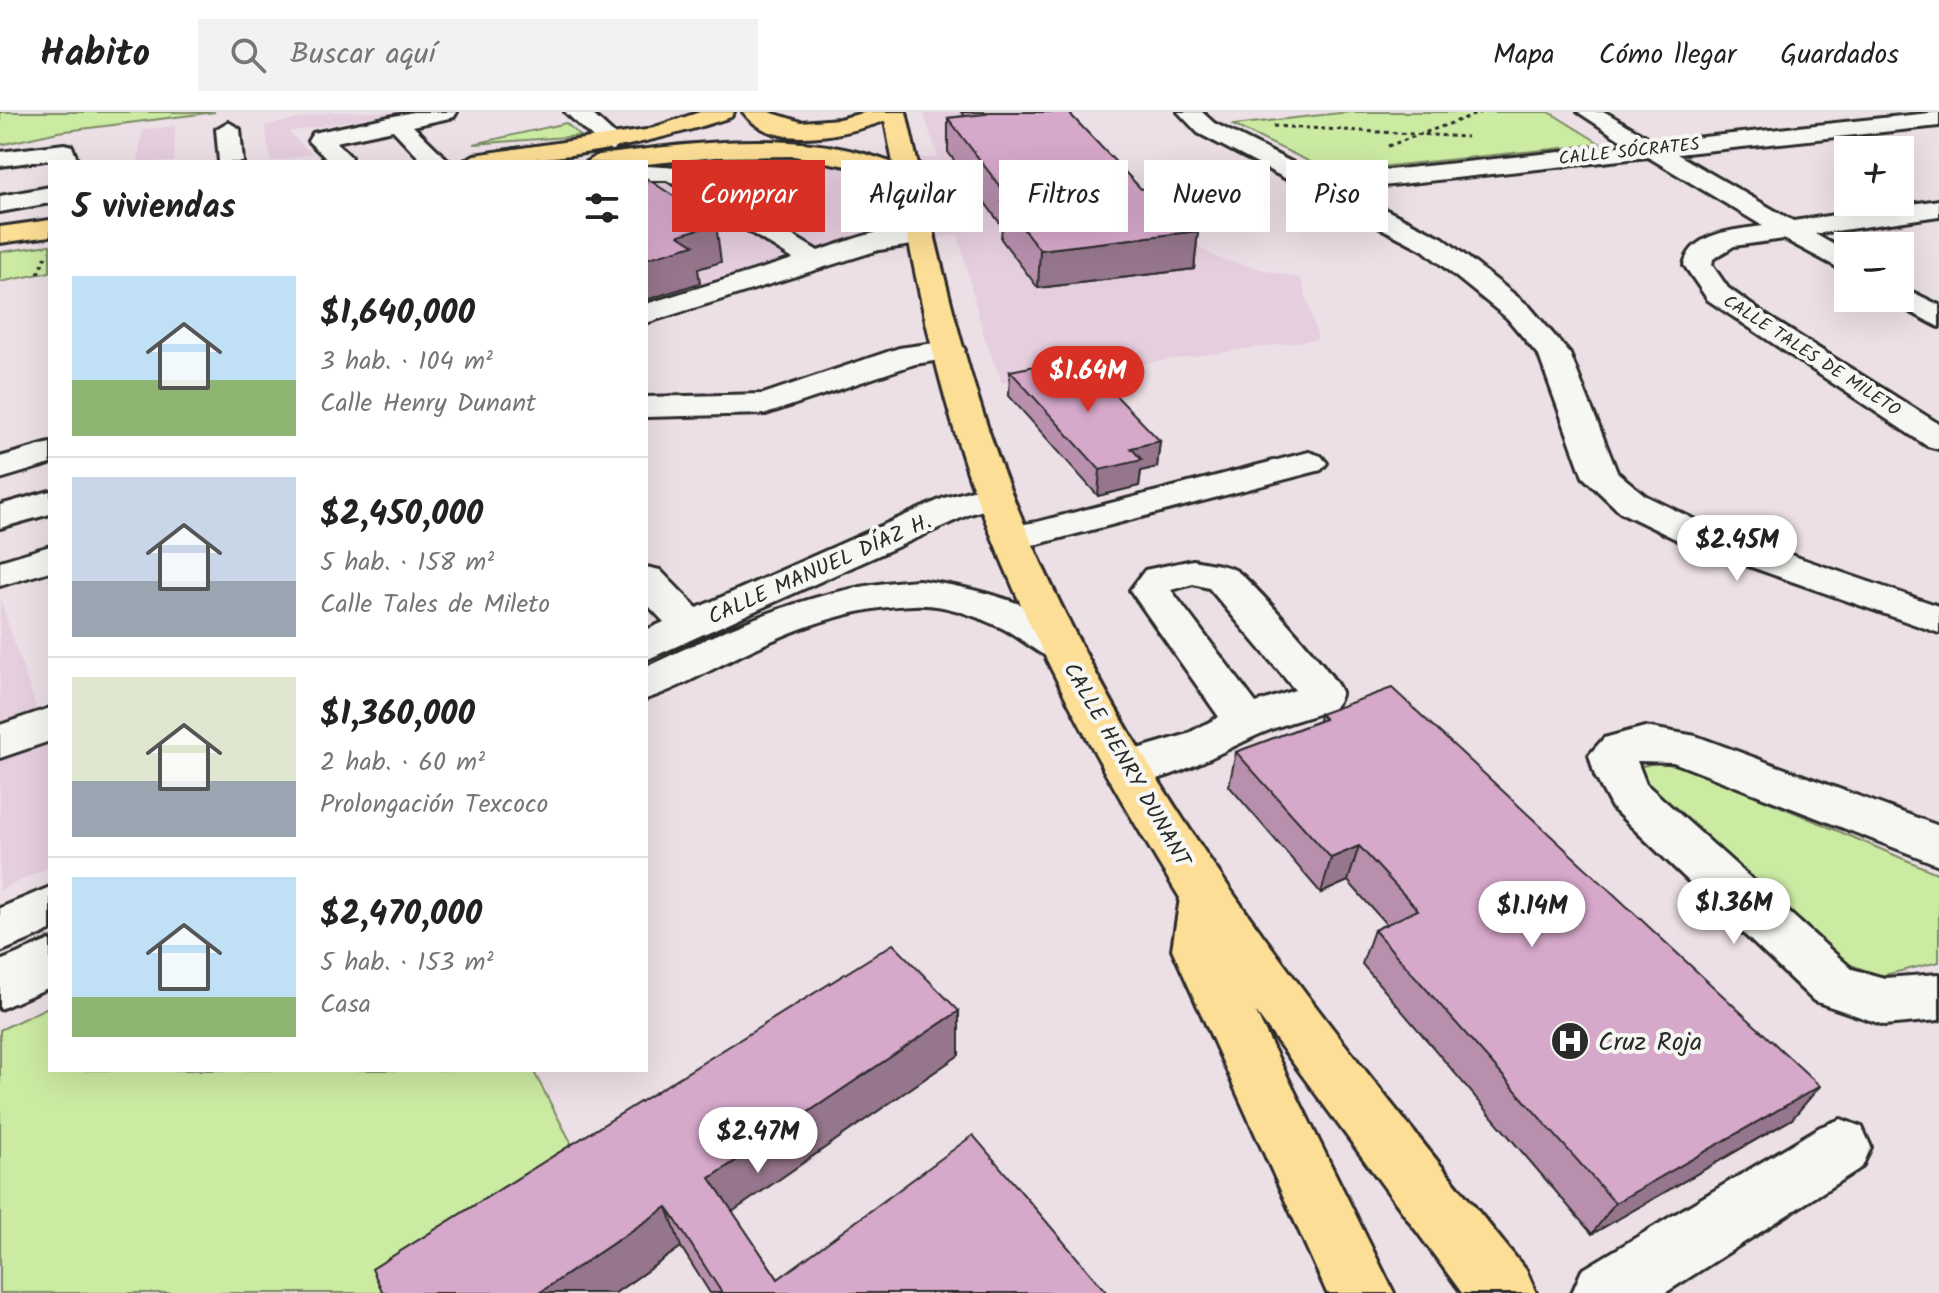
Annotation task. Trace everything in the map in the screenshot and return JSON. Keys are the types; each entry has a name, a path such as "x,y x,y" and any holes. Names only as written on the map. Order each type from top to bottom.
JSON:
{"main road":[{"path":"605,152 723,112"},
{"path":"754,112 775,125 823,128 869,120 889,112"},
{"name":"CALLE HENRY DUNANT","path":"895,112 905,160"},
{"path":"500,160 605,152 801,147 862,160"},
{"path":"0,235 48,228"},
{"name":"CALLE HENRY DUNANT","path":"921,232 949,350 994,495 1062,649 1126,769 1206,897 1332,1075 1503,1293"},
{"path":"1206,897 1198,949 1361,1293"}],"street":[{"path":"323,160 339,157 446,112"},
{"path":"576,112 605,152"},
{"path":"1589,112 1834,257"},
{"path":"1200,116 1286,166"},
{"name":"CALLE SÓCRATES","path":"1388,177 1939,119"},
{"path":"228,129 231,160"},
{"path":"405,130 436,160"},
{"path":"0,159 64,151 66,160"},
{"path":"648,173 672,173 814,260"},
{"path":"0,204 48,195"},
{"path":"1786,228 1939,208"},
{"path":"1388,221 1433,244 1518,312 1554,354 1601,477 1633,504 1699,536 1939,620"},
{"name":"CALLE TALES DE MILETO","path":"1786,228 1726,239 1700,255 1698,265 1706,280 1753,320 1939,439"},
{"path":"648,313 875,242 922,236"},
{"path":"1914,303 1939,318"},
{"path":"648,407 766,404 910,355 949,350"},
{"path":"0,468 48,454"},
{"path":"1012,536 1038,533 1309,463"},
{"name":"CALLE MANUEL DÍAZ H.","path":"648,645 957,506 994,495"},
{"path":"0,517 48,503"},
{"path":"0,574 48,559"},
{"path":"648,581 691,626"},
{"name":"CALLE MANUEL DÍAZ H.","path":"648,683 813,607 859,595 904,590 944,593 977,603 1016,619 1062,649"},
{"path":"1126,769 1201,746 1246,722"},
{"path":"0,742 48,725"},
{"path":"1939,846 1680,747 1626,745 1612,755 1618,776 1629,796 1833,985 1865,1000 1889,1003 1939,997"},
{"path":"0,931 48,909"},
{"path":"0,986 48,963"},
{"path":"1605,1293 1841,1147"}],"path":[{"path":"1200,116 1480,138"}],"shaded area":[{"path":"330,112 397,112 288,132 312,154 281,160 271,160 265,126"},
{"path":"923,112 1028,112 1080,160 999,160 999,232 1128,232 1128,202 1144,212 1144,232 1176,232 1217,258 1301,279 1318,339 1002,383 984,336 958,235 876,250 648,325 648,167 672,165 672,232 825,232 825,164 841,164 841,232 983,232 983,160 898,160 938,157"},
{"path":"175,126 174,160 138,160 142,130"},
{"path":"753,157 807,160 721,160"},
{"path":"0,599 48,743 48,868 0,890"}],"green space":[{"path":"0,112 215,112 58,132 0,145"},
{"path":"1349,112 1549,112 1601,144 1388,166 1388,160 1306,160 1233,125"},
{"path":"566,123 580,136 474,144"},
{"path":"48,245 48,272 0,282 0,252"},
{"path":"1657,762 1690,768 1939,874 1939,962 1880,976 1838,960 1637,779 1640,767"},
{"path":"48,1007 48,1072 534,1072 588,1175 395,1293 0,1293 0,1030"}],"building":[{"path":"984,112 1068,112 1114,160 999,160 999,185 983,160 948,118 986,114"},
{"path":"1128,175 1144,188 1144,232 1190,232 1040,250 1026,232 1128,232"},
{"path":"648,179 672,195 672,232 689,232 679,235 694,245 648,258"},
{"path":"1061,361 1084,384 1102,381 1160,441 1131,448 1142,460 1100,470 1010,371"},
{"name":"Cruz Roja","path":"1392,688 1820,1086 1615,1203 1374,930 1418,910 1359,846 1331,858 1236,752 1325,719 1320,714"},
{"path":"893,944 959,1011 710,1178 778,1279 973,1135 1107,1293 722,1293 667,1207 539,1293 383,1293 372,1269"}],"place":[{"name":"Cruz Roja","path":"1570,1041"}]}
